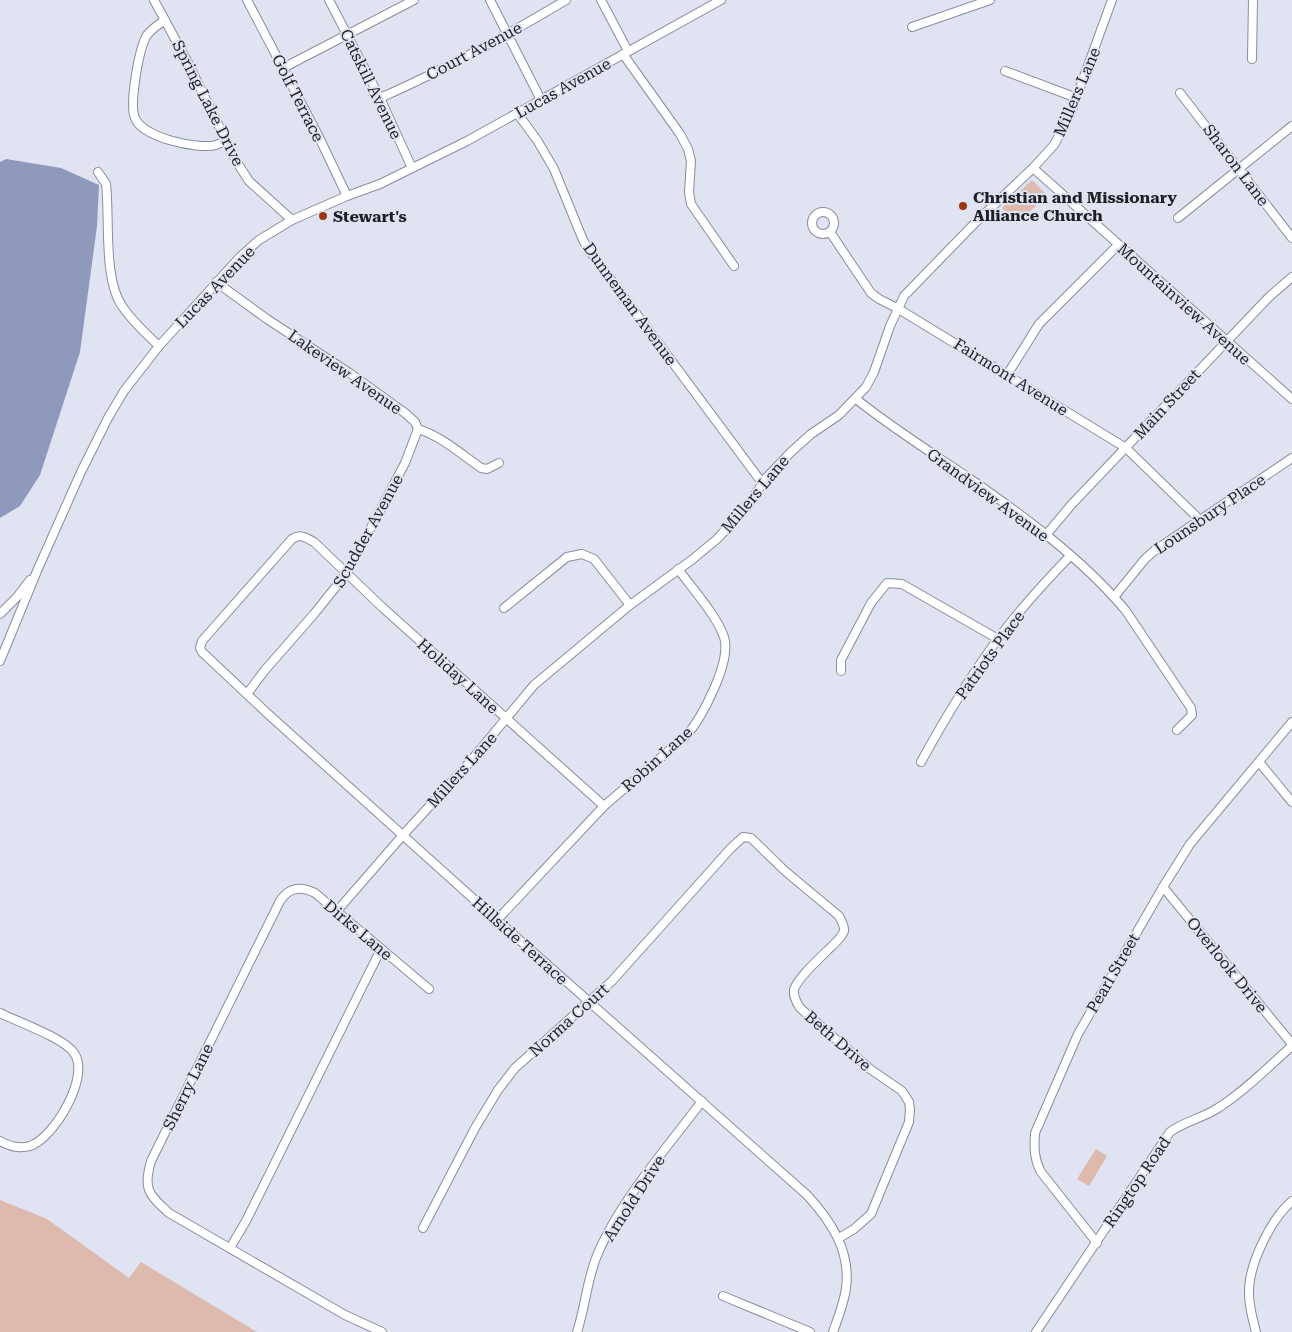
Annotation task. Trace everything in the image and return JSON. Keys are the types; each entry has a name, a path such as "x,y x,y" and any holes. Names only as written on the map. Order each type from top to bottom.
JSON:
{"street":[{"name":"Spring Lake Drive","path":"154,0 236,161 250,181 292,220"},
{"name":"Golf Terrace","path":"247,0 347,196"},
{"name":"Catskill Avenue","path":"329,0 380,98 412,168"},
{"path":"283,68 414,0"},
{"path":"490,0 541,100"},
{"name":"Court Avenue","path":"380,98 414,83 507,34 566,0"},
{"path":"601,0 625,53 680,134 688,149 691,161 689,192 691,204 734,266"},
{"path":"912,27 990,0"},
{"name":"Millers Lane","path":"337,911 403,834 470,763 534,685 630,605 717,540 747,507 766,478 791,452 810,434 839,415 856,399 866,387 874,372 897,308 904,296 1054,145 1064,129 1077,98 1112,0"},
{"path":"1252,59 1253,0"},
{"name":"Lucas Avenue","path":"0,661 81,472 124,391 159,346 240,257 259,240 292,220 380,184 455,147 717,1"},
{"path":"165,20 151,30 142,46 134,86 132,109 136,120 141,127 150,133 193,145 217,145 226,140"},
{"path":"1006,71 1077,98"},
{"name":"Sharon Lane","path":"1180,93 1292,238"},
{"name":"Dunneman Avenue","path":"517,113 537,140 554,169 583,240 589,250 763,484"},
{"path":"1178,218 1292,126"},
{"name":"Mountainview Avenue","path":"1033,168 1292,399"},
{"path":"98,172 106,184 112,277 115,293 130,317 159,346"},
{"name":"Fairmont Avenue","path":"830,232 871,293 879,300 897,308 1126,448 1200,520"},
{"path":"1007,374 1038,324 1118,245"},
{"name":"Main Street","path":"1046,535 1072,504 1226,342 1269,297 1292,277"},
{"name":"Lakeview Avenue","path":"216,282 398,408 415,422 418,429 426,431 481,468 487,469 499,463"},
{"name":"Grandview Avenue","path":"856,399 883,421 967,477 1046,535 1114,597 1126,611 1191,708 1192,715 1177,730"},
{"name":"Scudder Avenue","path":"247,694 347,573 405,462 418,429"},
{"name":"Lounsbury Place","path":"1114,597 1145,559 1154,551 1292,458"},
{"name":"Holiday Lane","path":"200,645 292,539 297,536 303,536 315,543 506,720 604,806"},
{"path":"504,608 567,557 582,554 594,559 630,605"},
{"name":"Patriots Place","path":"921,762 939,728 998,639 1043,584 1070,556"},
{"name":"Robin Lane","path":"497,920 604,806 686,736 698,723 722,665 725,642 721,630 678,570"},
{"path":"0,614 17,597 37,572"},
{"path":"841,670 841,660 871,603 887,583 902,584 998,639"},
{"name":"Hillside Terrace","path":"200,645 202,652 247,694 497,920 807,1195 822,1212 839,1238"},
{"name":"Pearl Street","path":"1097,1243 1036,1164 1034,1149 1036,1133 1078,1034 1163,887 1190,844 1292,722"},
{"path":"1259,762 1292,802"},
{"name":"Norma Court","path":"423,1228 474,1128 498,1090 515,1068 612,981 731,848 743,837 748,837"},
{"name":"Beth Drive","path":"748,837 839,916 844,926 844,931 840,938 811,966 797,985 794,990 795,1000 800,1008 870,1069 902,1091 909,1102 909,1122 874,1208 864,1222 839,1238"},
{"name":"Overlook Drive","path":"1163,887 1292,1045"},
{"name":"Dirks Lane","path":"283,896 288,891 297,888 315,893 428,989"},
{"name":"Sherry Lane","path":"283,896 151,1161 147,1176 148,1191 153,1199 168,1213 345,1315 382,1332"},
{"path":"230,1248 250,1212 381,949"},
{"path":"0,1013 60,1041 76,1055 79,1067 78,1080 71,1096 55,1126 46,1135 29,1146 16,1147 0,1141"},
{"name":"Ringtop Road","path":"1036,1332 1170,1132 1189,1121 1218,1109 1292,1045"},
{"name":"Arnold Drive","path":"576,1332 596,1257 612,1224 634,1191 702,1101"},
{"path":"1256,1332 1249,1293 1255,1263 1272,1226 1292,1202"},
{"path":"833,1332 846,1287 844,1254 839,1238"},
{"path":"724,1296 810,1332"}],"shaded area":[{"path":"1032,180 1047,195 1017,224 1002,208"},
{"path":"1096,1149 1107,1156 1089,1186 1077,1179"},
{"path":"0,1200 47,1219 129,1278 141,1262 257,1332 0,1332"}],"water":[{"path":"6,159 61,168 99,185 97,226 80,352 40,475 20,506 0,518 0,162"}],"place":[{"name":"Christian and Missionary Alliance Church","path":"963,206"},
{"name":"Stewart's","path":"323,216"}]}
